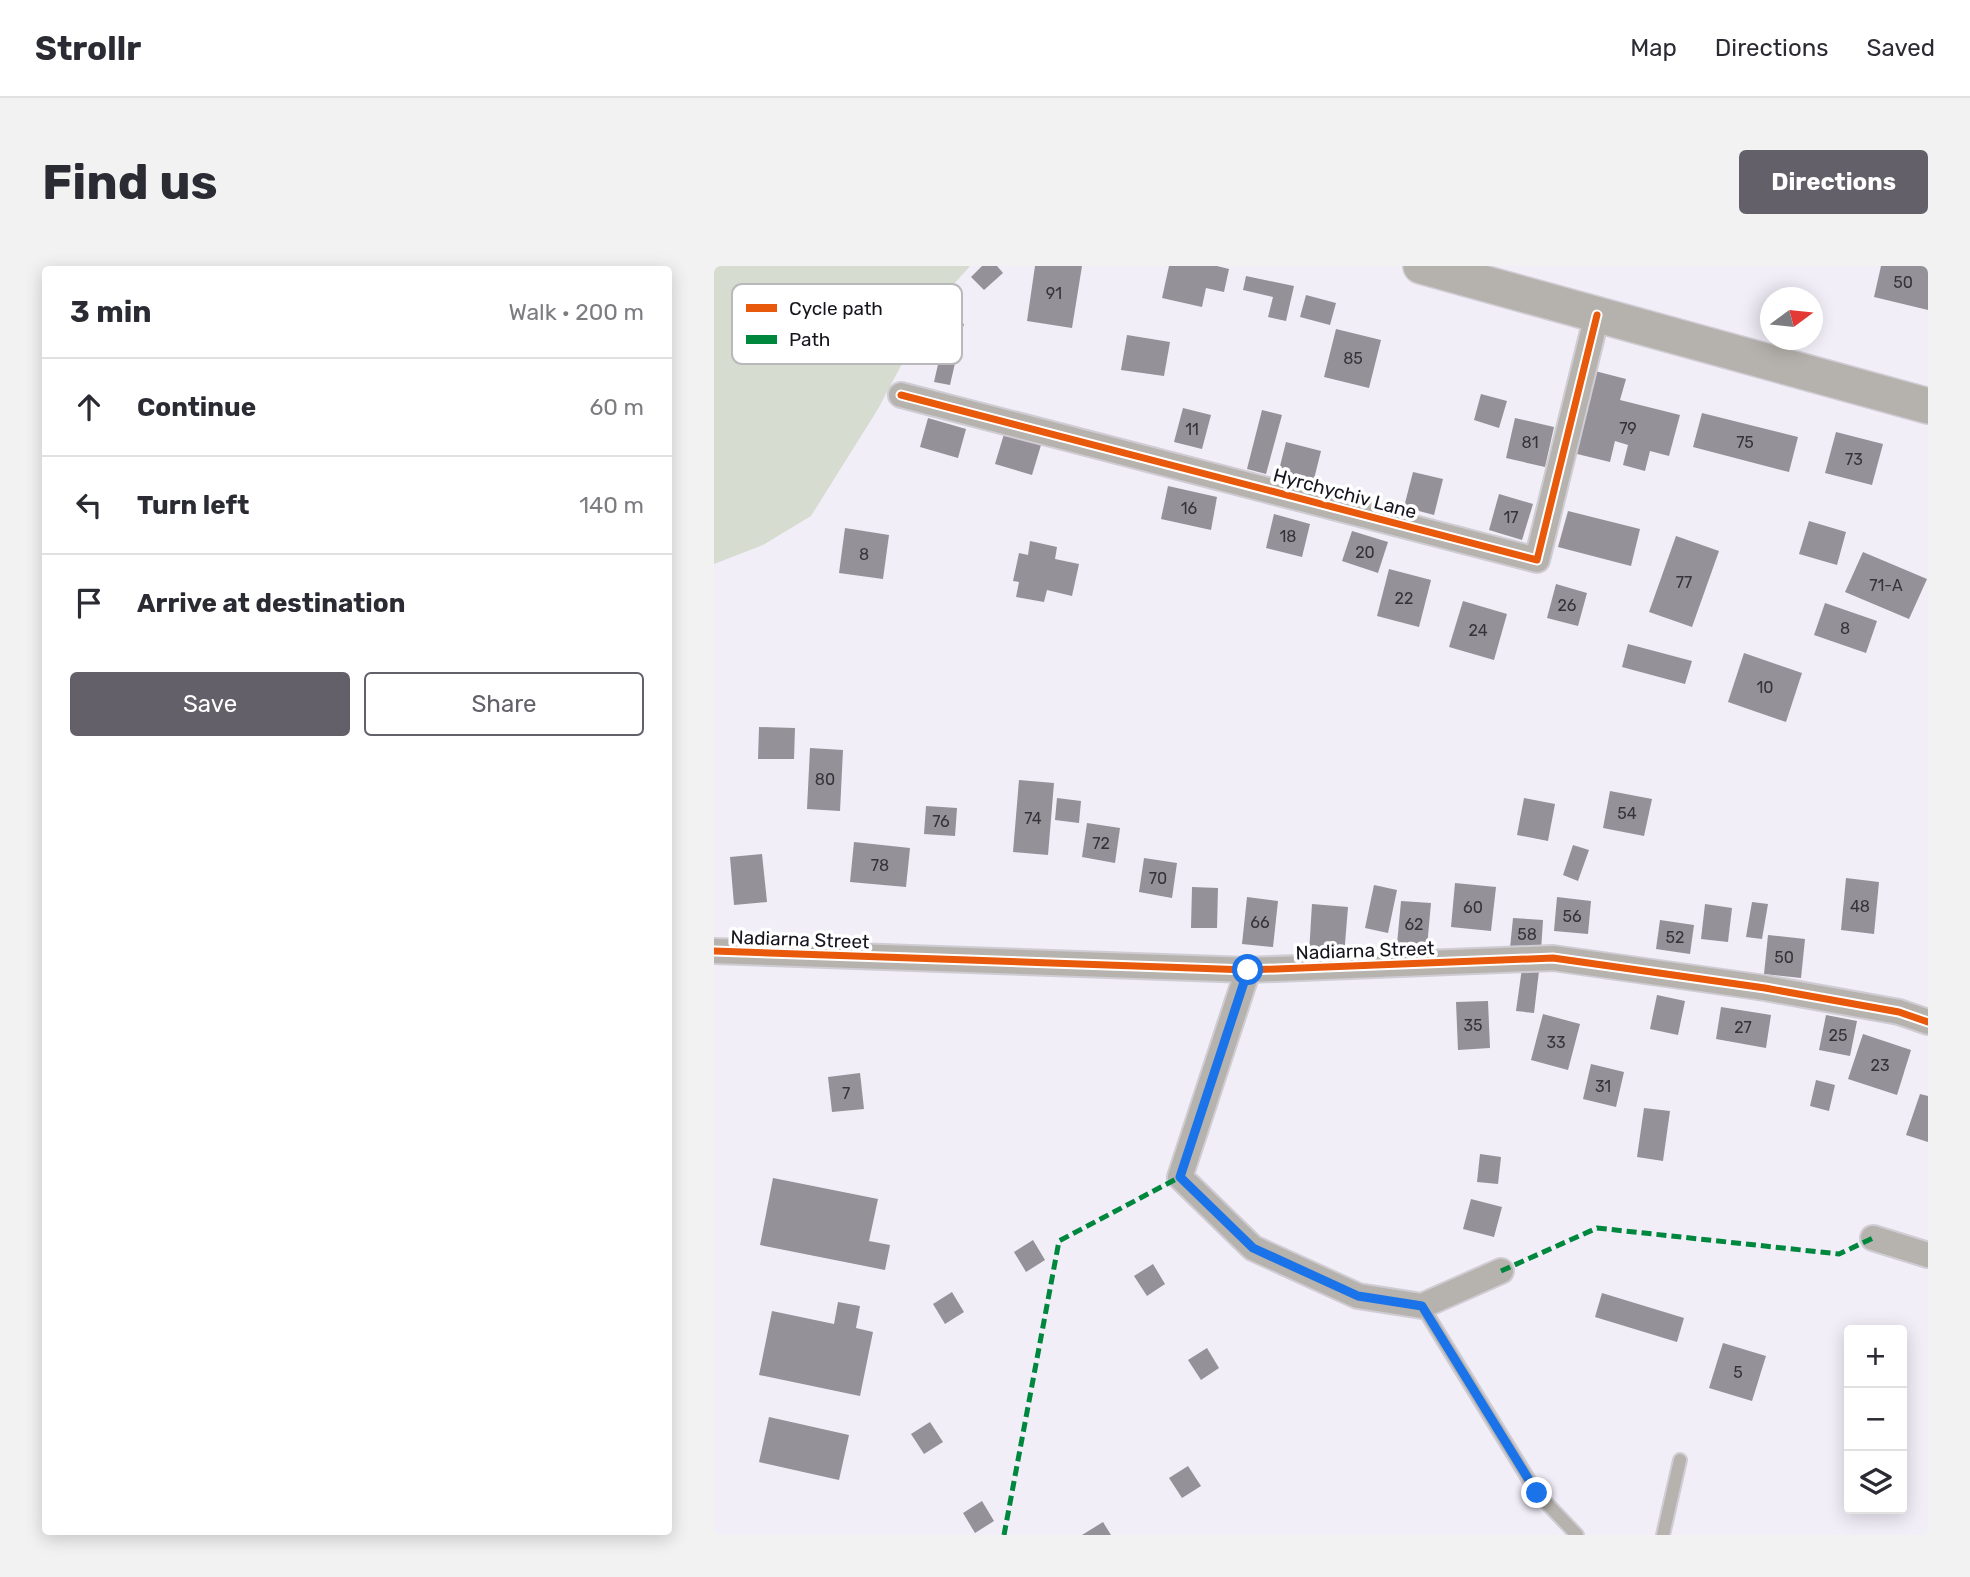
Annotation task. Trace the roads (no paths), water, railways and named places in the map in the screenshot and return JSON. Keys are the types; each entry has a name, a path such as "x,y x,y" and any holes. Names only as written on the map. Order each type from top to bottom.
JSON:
{"street":[{"path":"1421,266 1928,406"},
{"name":"Hyrchychiv Lane","path":"901,395 1537,560 1597,315"},
{"name":"Nadiarna Street","path":"714,951 1248,970 1553,958 1765,988 1899,1012 1928,1022"},
{"path":"1248,970 1180,1177 1253,1248 1358,1296 1422,1306 1501,1271"},
{"path":"1873,1238 1928,1255"}],"lane":[{"path":"1422,1306 1537,1493 1577,1535"},
{"path":"1662,1535 1680,1460"}]}
